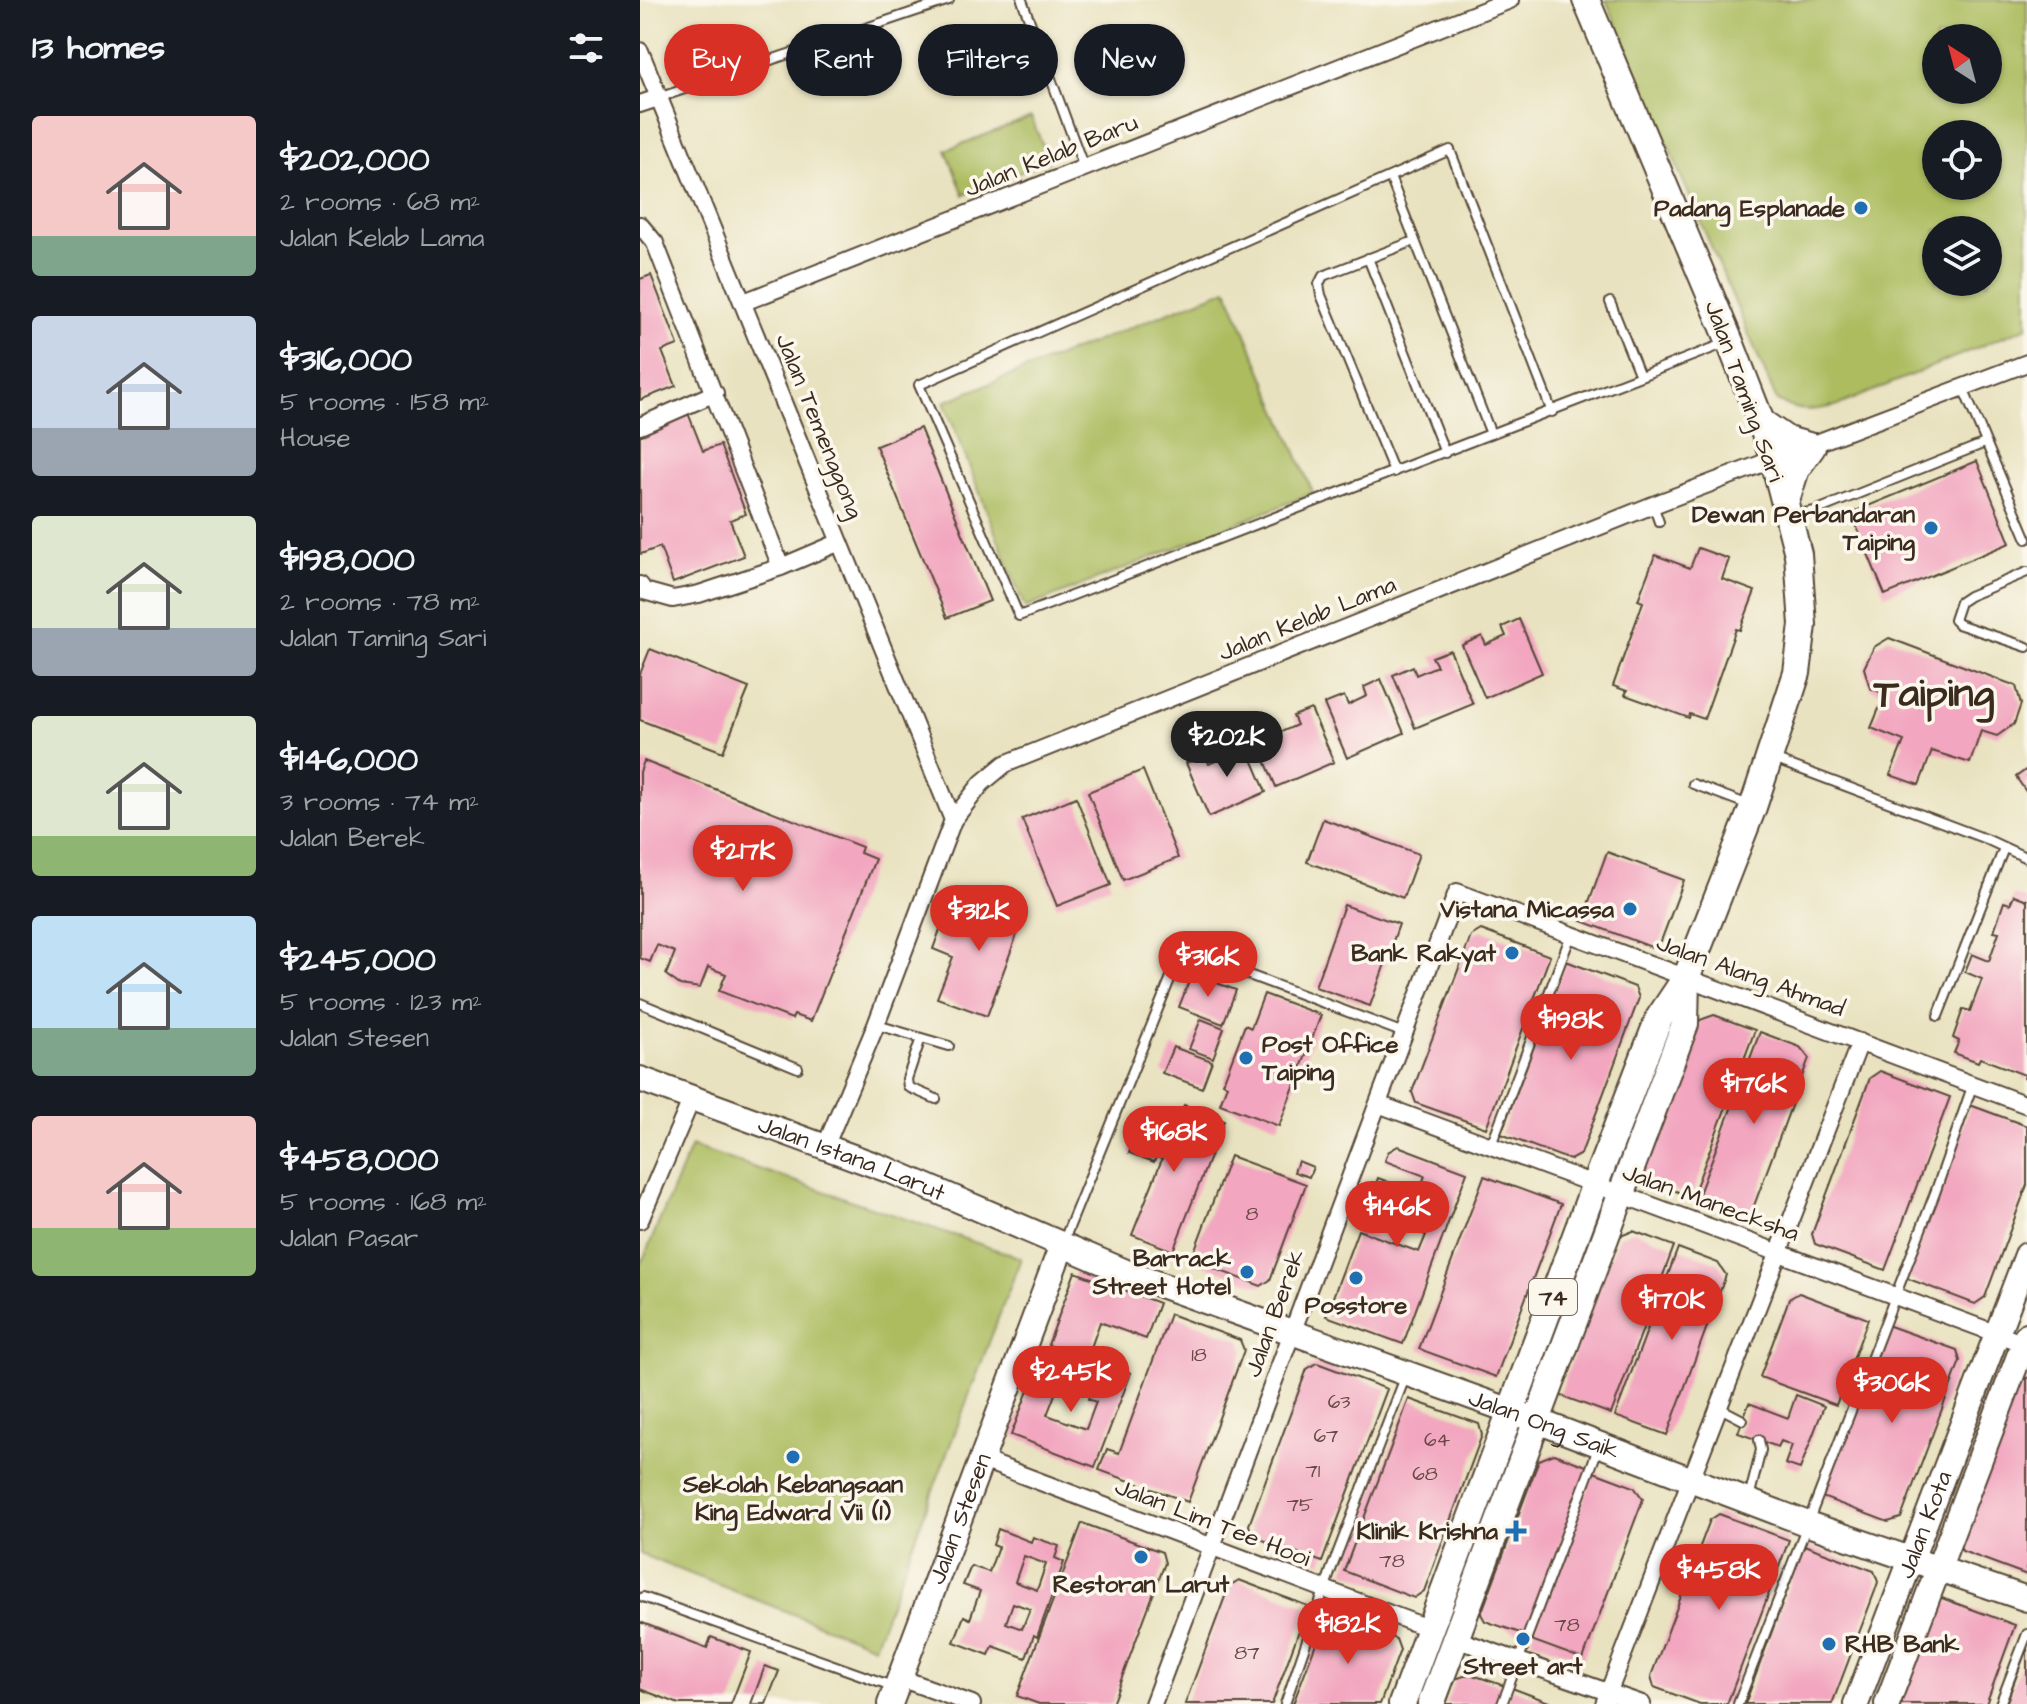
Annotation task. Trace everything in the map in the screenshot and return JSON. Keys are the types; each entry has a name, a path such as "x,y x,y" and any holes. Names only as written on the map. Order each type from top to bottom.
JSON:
{"main road":[{"name":"Jalan Taming Sari","path":"1402,1704 1659,1018 1687,976 1753,807 1797,673 1803,625 1798,554 1761,422 1586,0"},
{"path":"1761,422 1787,440 1812,447 1796,469 1787,510"},
{"name":"Jalan Taming Sari","path":"1431,1704 1685,1024 1687,976"},
{"name":"Jalan Istana Larut","path":"640,1079 891,1171 1062,1245"},
{"name":"Jalan Ong Saik","path":"1062,1245 1133,1275 1511,1411 1748,1502 1937,1571 2027,1599"},
{"name":"Jalan Stesen","path":"896,1690 1062,1245"},
{"name":"Jalan Kota","path":"1856,1704 2027,1255"},
{"name":"Jalan Kota","path":"1887,1704 2026,1341"}],"street":[{"name":"Jalan Kelab Baru","path":"744,302 1510,0"},
{"name":"Jalan Temenggong","path":"640,51 953,820"},
{"path":"640,104 658,98"},
{"path":"640,225 655,243 781,567"},
{"name":"Jalan Kelab Lama","path":"825,1147 876,1025 953,820 982,783 1005,764 1653,505 2027,363"},
{"path":"640,426 715,393"},
{"path":"640,585 644,591 673,599 699,594 781,567 840,542"},
{"name":"Jalan Alang Ahmad","path":"1457,892 2027,1105"},
{"name":"Jalan Berek","path":"1153,1704 1457,892"},
{"path":"1606,1698 1860,1042"},
{"path":"640,1220 692,1098"},
{"name":"Jalan Manecksha","path":"1378,1104 1996,1333 2026,1341"},
{"name":"Jalan Lim Tee Hooi","path":"980,1459 1430,1629"},
{"path":"1456,1639 1520,1661 1606,1698 1642,1704"},
{"path":"896,1690 972,1704"}],"lane":[{"path":"658,98 949,0"},
{"path":"1022,0 1084,168"},
{"path":"1552,412 1450,150 919,385 1019,616 1552,412 1730,342"},
{"path":"1390,177 1491,434"},
{"path":"1394,472 1319,284 1323,276 1414,241"},
{"path":"1368,258 1445,453"},
{"path":"1610,302 1640,376"},
{"path":"1963,387 2027,539"},
{"path":"1787,510 1815,511 1985,443"},
{"path":"1653,505 1659,522"},
{"path":"2027,572 1969,596 1960,602 1954,620 2027,647"},
{"path":"1770,758 1986,839 2027,858"},
{"path":"1693,784 1753,807"},
{"path":"1938,1016 2004,848"},
{"path":"1491,1145 1571,935"},
{"path":"1062,1245 1182,950 1404,1033"},
{"path":"640,1003 798,1068"},
{"path":"876,1025 949,1046"},
{"path":"921,1038 907,1079 908,1087 936,1099"},
{"path":"1738,1704 1896,1296 1973,1084"},
{"path":"1285,1704 1324,1589 1406,1375"},
{"path":"1720,1408 1743,1420"},
{"path":"1748,1502 1761,1450 1759,1440"},
{"path":"1502,1704 1599,1446"},
{"path":"643,1597 896,1690"},
{"path":"2000,1704 2027,1634"}],"green space":[{"name":"Padang Esplanade","path":"1606,0 2027,0 2027,327 1839,405 1807,410 1777,401"},
{"path":"1031,117 1049,161 964,195 946,150"},
{"path":"1227,289 1313,493 1025,608 944,402"},
{"name":"Sekolah Kebangsaan King Edward Vii (1)","path":"691,1146 1021,1258 874,1646 640,1554 640,1267"}],"building":[{"path":"651,275 678,345 662,351 676,386 640,400 640,279"},
{"path":"688,413 703,451 720,445 746,514 730,520 744,556 673,583 660,547 641,554 640,551 640,432"},
{"path":"920,428 990,601 947,618 876,446"},
{"name":"Dewan Perbandaran Taiping","path":"1977,461 2010,543 1885,595 1851,513"},
{"path":"1698,548 1729,559 1722,579 1755,591 1740,630 1736,629 1704,719 1690,714 1689,718 1625,695 1627,691 1613,686 1643,602 1638,600 1655,555 1690,568"},
{"path":"1519,619 1542,673 1485,698 1462,645 1482,636 1486,645 1506,636 1502,627"},
{"path":"1889,638 2016,686 2021,704 2014,724 1997,736 1981,731 1970,763 1932,751 1919,785 1890,775 1904,741 1871,728 1885,694 1870,688 1864,668 1874,647"},
{"path":"650,649 749,688 723,752 640,720 640,674"},
{"path":"1450,650 1473,704 1415,728 1393,675 1413,666 1416,675 1437,666 1432,657"},
{"path":"1381,679 1404,733 1347,758 1324,704 1344,696 1348,705 1367,696 1364,687"},
{"path":"1311,709 1334,762 1276,787 1254,734 1274,725 1277,734 1297,725 1293,716"},
{"path":"1243,738 1266,792 1209,817 1186,763 1205,755 1209,764 1229,755 1225,746"},
{"path":"644,761 862,847 860,853 875,859 811,1021 794,1015 792,1019 719,991 726,974 708,967 700,988 680,985 666,975 675,952 657,945 650,962 640,958 640,772"},
{"path":"2027,769 2027,793 2016,777"},
{"path":"1143,770 1178,858 1123,880 1088,792"},
{"path":"1076,797 1111,885 1057,906 1022,819"},
{"path":"1323,819 1419,854 1403,898 1307,862"},
{"path":"1607,852 1684,880 1661,941 1651,947 1582,921"},
{"path":"978,893 1026,910 987,1016 937,998 953,957 933,949 942,924 964,931"},
{"path":"2014,895 2027,900 2027,1080 2025,1075 1980,1058 1978,1062 1954,1053 1959,1041 1953,1038 1963,1009 1970,1011 1982,979 1965,972 1972,954 1989,961 1999,932 1994,931 2004,902 2010,904"},
{"path":"1344,905 1399,924 1370,1006 1315,987"},
{"path":"1481,930 1550,956 1486,1128 1416,1103 1412,1092 1471,936"},
{"path":"1566,961 1635,987 1639,998 1581,1154 1570,1160 1501,1134"},
{"path":"1192,974 1236,990 1223,1024 1179,1007"},
{"path":"1264,994 1321,1015 1279,1126 1220,1104 1227,1085 1223,1083 1245,1025 1251,1028"},
{"path":"1714,1015 1755,1030 1692,1197 1640,1178 1700,1020"},
{"path":"1201,1019 1224,1028 1213,1058 1189,1049"},
{"path":"1760,1032 1800,1047 1809,1058 1749,1219 1697,1199"},
{"path":"1173,1047 1212,1061 1202,1088 1162,1073"},
{"path":"1880,1071 1950,1097 1885,1270 1815,1244 1812,1234 1870,1078"},
{"path":"1184,1105 1224,1121 1173,1251 1132,1235 1162,1159 1156,1157 1154,1162 1129,1153 1140,1126 1166,1135 1164,1140 1170,1143"},
{"path":"1970,1105 2027,1126 2027,1185 1985,1297 1975,1304 1906,1278"},
{"path":"1398,1146 1467,1172 1403,1344 1326,1316 1358,1230 1419,1252 1426,1235 1365,1213 1378,1178 1418,1193 1425,1176 1385,1161 1388,1152"},
{"path":"1230,1156 1306,1184 1270,1280 1261,1286 1191,1260"},
{"path":"1298,1161 1313,1167 1309,1177 1294,1172"},
{"path":"1484,1176 1561,1204 1496,1377 1419,1349"},
{"path":"1633,1231 1674,1246 1611,1414 1559,1395 1618,1237"},
{"path":"1678,1248 1718,1263 1726,1275 1667,1435 1615,1416"},
{"path":"1075,1272 1159,1303 1146,1339 1100,1322 1087,1359 1048,1345"},
{"path":"1799,1293 1868,1319 1836,1405 1760,1377 1789,1299"},
{"path":"1170,1314 1240,1340 1244,1350 1188,1502 1099,1470 1107,1449 1119,1453"},
{"path":"1887,1325 1957,1350 1960,1361 1901,1518 1888,1522 1822,1497"},
{"path":"1039,1362 1064,1371 1047,1415 1086,1429 1096,1402 1088,1399 1102,1362 1131,1373 1095,1467 1011,1435"},
{"path":"1317,1363 1387,1389 1322,1562 1252,1536 1249,1525 1307,1369"},
{"path":"2027,1378 2027,1575 1962,1551 1958,1540 2016,1384"},
{"path":"1796,1395 1824,1406 1800,1469 1785,1464 1792,1445 1781,1441 1778,1447 1738,1433 1749,1403 1788,1418"},
{"path":"1409,1399 1479,1424 1482,1435 1424,1591 1414,1598 1344,1571"},
{"path":"1554,1454 1589,1467 1526,1635 1485,1621 1481,1614 1539,1460"},
{"path":"1594,1472 1634,1487 1643,1499 1583,1659 1531,1640"},
{"path":"1719,1514 1789,1540 1727,1704 1700,1704 1654,1687 1651,1676 1710,1520"},
{"path":"1082,1523 1162,1552 1165,1563 1112,1704 1039,1704 1017,1696"},
{"path":"998,1529 1031,1542 1033,1537 1059,1546 1055,1558 1064,1562 1037,1637 1034,1635 1026,1658 993,1646 989,1655 954,1642 964,1616 970,1619 980,1591 963,1585 971,1566 989,1572 998,1547 993,1545","holes":["1024,1556 1046,1564 1037,1590 1015,1582","1013,1603 1030,1609 1022,1629 1006,1623"]},
{"path":"1804,1545 1874,1571 1878,1582 1875,1591 1832,1704 1745,1704"},
{"path":"1239,1580 1308,1606 1272,1704 1185,1704 1229,1586"},
{"path":"1939,1597 2015,1625 1986,1704 1899,1704"},
{"path":"1327,1614 1396,1639 1400,1650 1380,1704 1293,1704"},
{"path":"640,1622 707,1648 711,1637 751,1652 731,1704 679,1704 640,1689"},
{"path":"2027,1648 2027,1704 2006,1704"},
{"path":"765,1666 779,1671 766,1704 751,1704"},
{"path":"1470,1674 1505,1686 1498,1704 1446,1704 1455,1679"},
{"path":"1512,1688 1554,1704 1506,1704"}],"place":[{"name":"Padang Esplanade","path":"1861,208"},
{"name":"Dewan Perbandaran Taiping","path":"1931,528"},
{"name":"Vistana Micassa","path":"1630,909"},
{"name":"Bank Rakyat","path":"1512,953"},
{"name":"Post Office Taiping","path":"1246,1058"},
{"name":"Barrack Street Hotel","path":"1247,1272"},
{"name":"Posstore","path":"1356,1278"},
{"name":"Sekolah Kebangsaan King Edward Vii (1)","path":"793,1457"},
{"name":"Klinik Krishna","path":"1516,1531"},
{"name":"Restoran Larut","path":"1141,1557"},
{"name":"Street art","path":"1523,1639"},
{"name":"RHB Bank","path":"1829,1644"}],"district":[{"name":"Taiping","path":"1934,692"}]}
